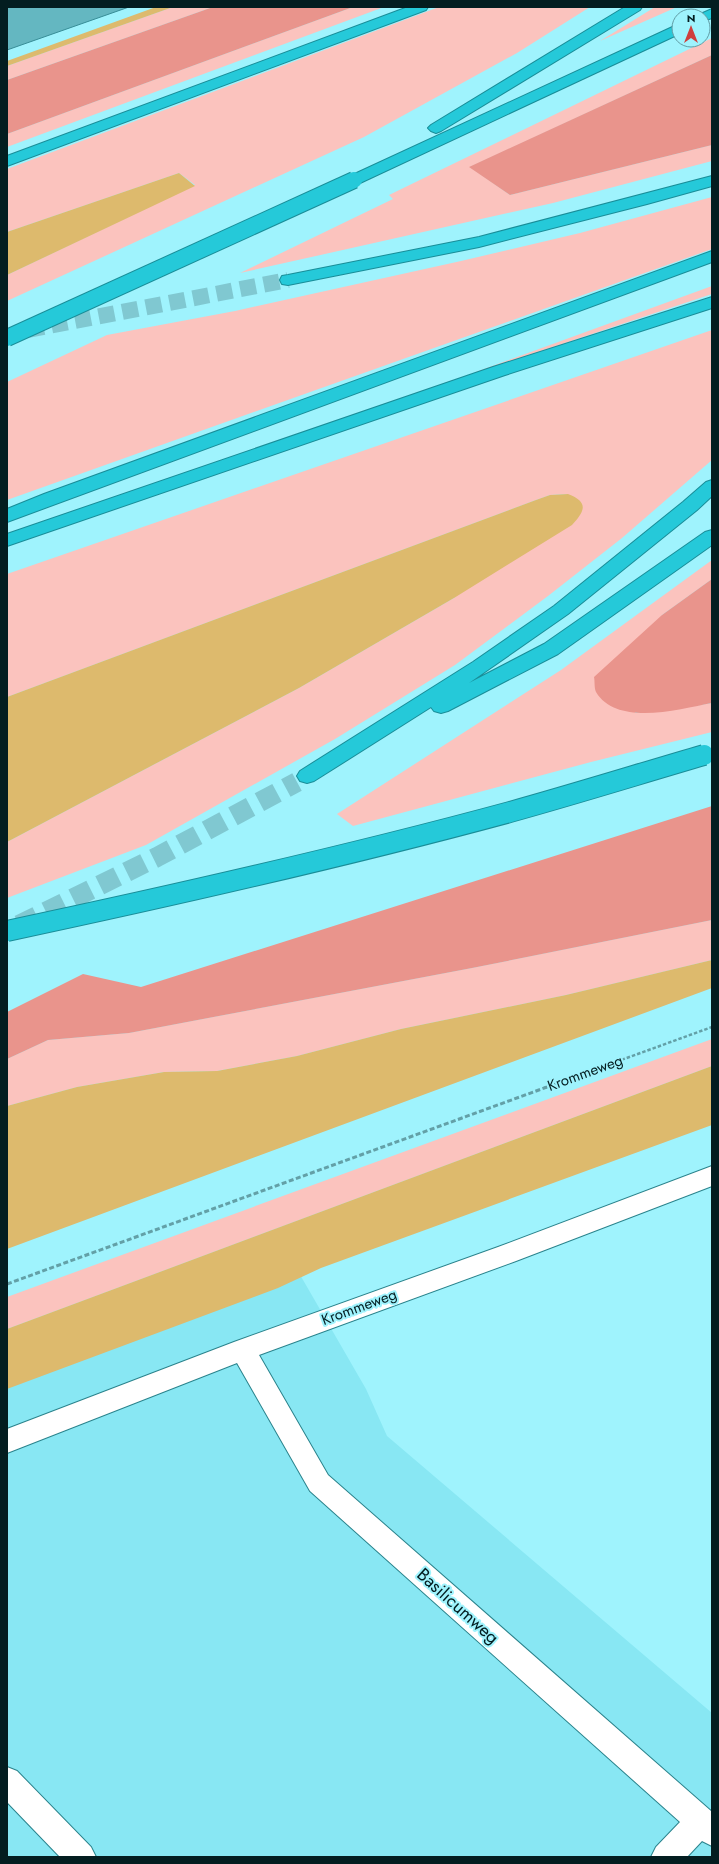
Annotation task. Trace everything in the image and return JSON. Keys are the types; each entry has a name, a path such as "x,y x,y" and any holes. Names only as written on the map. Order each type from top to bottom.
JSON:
{"highway":[{"path":"7,160 421,7"},
{"path":"354,180 526,72 635,7"},
{"path":"7,338 354,180 671,32"},
{"path":"288,280 479,242 641,201 712,181"},
{"path":"7,516 50,498 712,256"},
{"path":"7,540 499,371 712,302"},
{"path":"712,486 690,506 561,610 480,667 302,779 551,649 712,536"},
{"path":"7,931 89,914 356,852 512,811 708,754"}],"street":[{"name":"Krommeweg","path":"7,1440 243,1350 514,1251 712,1176"},
{"name":"Basilicumweg","path":"243,1350 319,1483 706,1826"},
{"path":"7,1781 81,1857"},
{"path":"666,1857 706,1826"}],"path":[{"name":"Krommeweg","path":"7,1284 712,1027"}],"shaded area":[{"path":"156,7 173,7 7,66 7,61"},
{"path":"173,7 213,7 7,80 7,66"},
{"path":"213,7 353,7 7,134 7,80"},
{"path":"353,7 384,7 7,147 7,134"},
{"path":"439,7 590,7 517,53 364,137 7,301 7,275 195,185 179,173 7,232 7,169"},
{"path":"655,7 677,7 671,8 671,10 600,41"},
{"path":"711,38 712,55 470,167 510,195 712,145 712,161 553,203 240,273 393,199 389,195 691,48 711,48"},
{"path":"712,55 712,145 510,195 469,167"},
{"path":"179,173 195,186 7,275 7,232"},
{"path":"712,197 712,249 7,500 7,382 107,335 235,311 461,261 580,233"},
{"path":"712,286 712,294 475,373 476,372"},
{"path":"712,330 712,460 622,538 548,596 455,665 335,739 146,845 7,898 7,842 299,688 454,598 568,494 550,495 536,500 7,697 7,574"},
{"path":"568,494 579,500 583,507 580,515 572,525 454,598 299,688 7,842 7,697 536,500 550,495"},
{"path":"712,560 712,579 662,615 635,713 670,710 712,703 712,732 591,762 353,826 337,814 561,670"},
{"path":"712,579 712,703 683,709 650,713 618,709 606,703 596,692 594,677 662,615"},
{"path":"712,806 712,920 472,968 129,1033 48,1040 7,1059 7,1012 83,974 141,987"},
{"path":"712,920 712,960 566,995 401,1029 297,1056 217,1071 164,1072 77,1087 7,1106 7,1059 48,1040 129,1033 472,968"},
{"path":"712,960 712,988 7,1249 7,1106 77,1087 164,1072 217,1071 297,1056 401,1029 566,995"},
{"path":"712,1039 712,1066 7,1329 7,1297"},
{"path":"712,1066 712,1125 321,1268 278,1288 7,1389 7,1329"},
{"path":"299,1273 366,1389 387,1436 712,1713 712,1857 7,1857 7,1371"}],"building":[{"path":"7,7 129,7 7,50"}],"tunnel":[{"path":"28,330 288,280"},
{"path":"19,925 157,857 297,782"}]}
